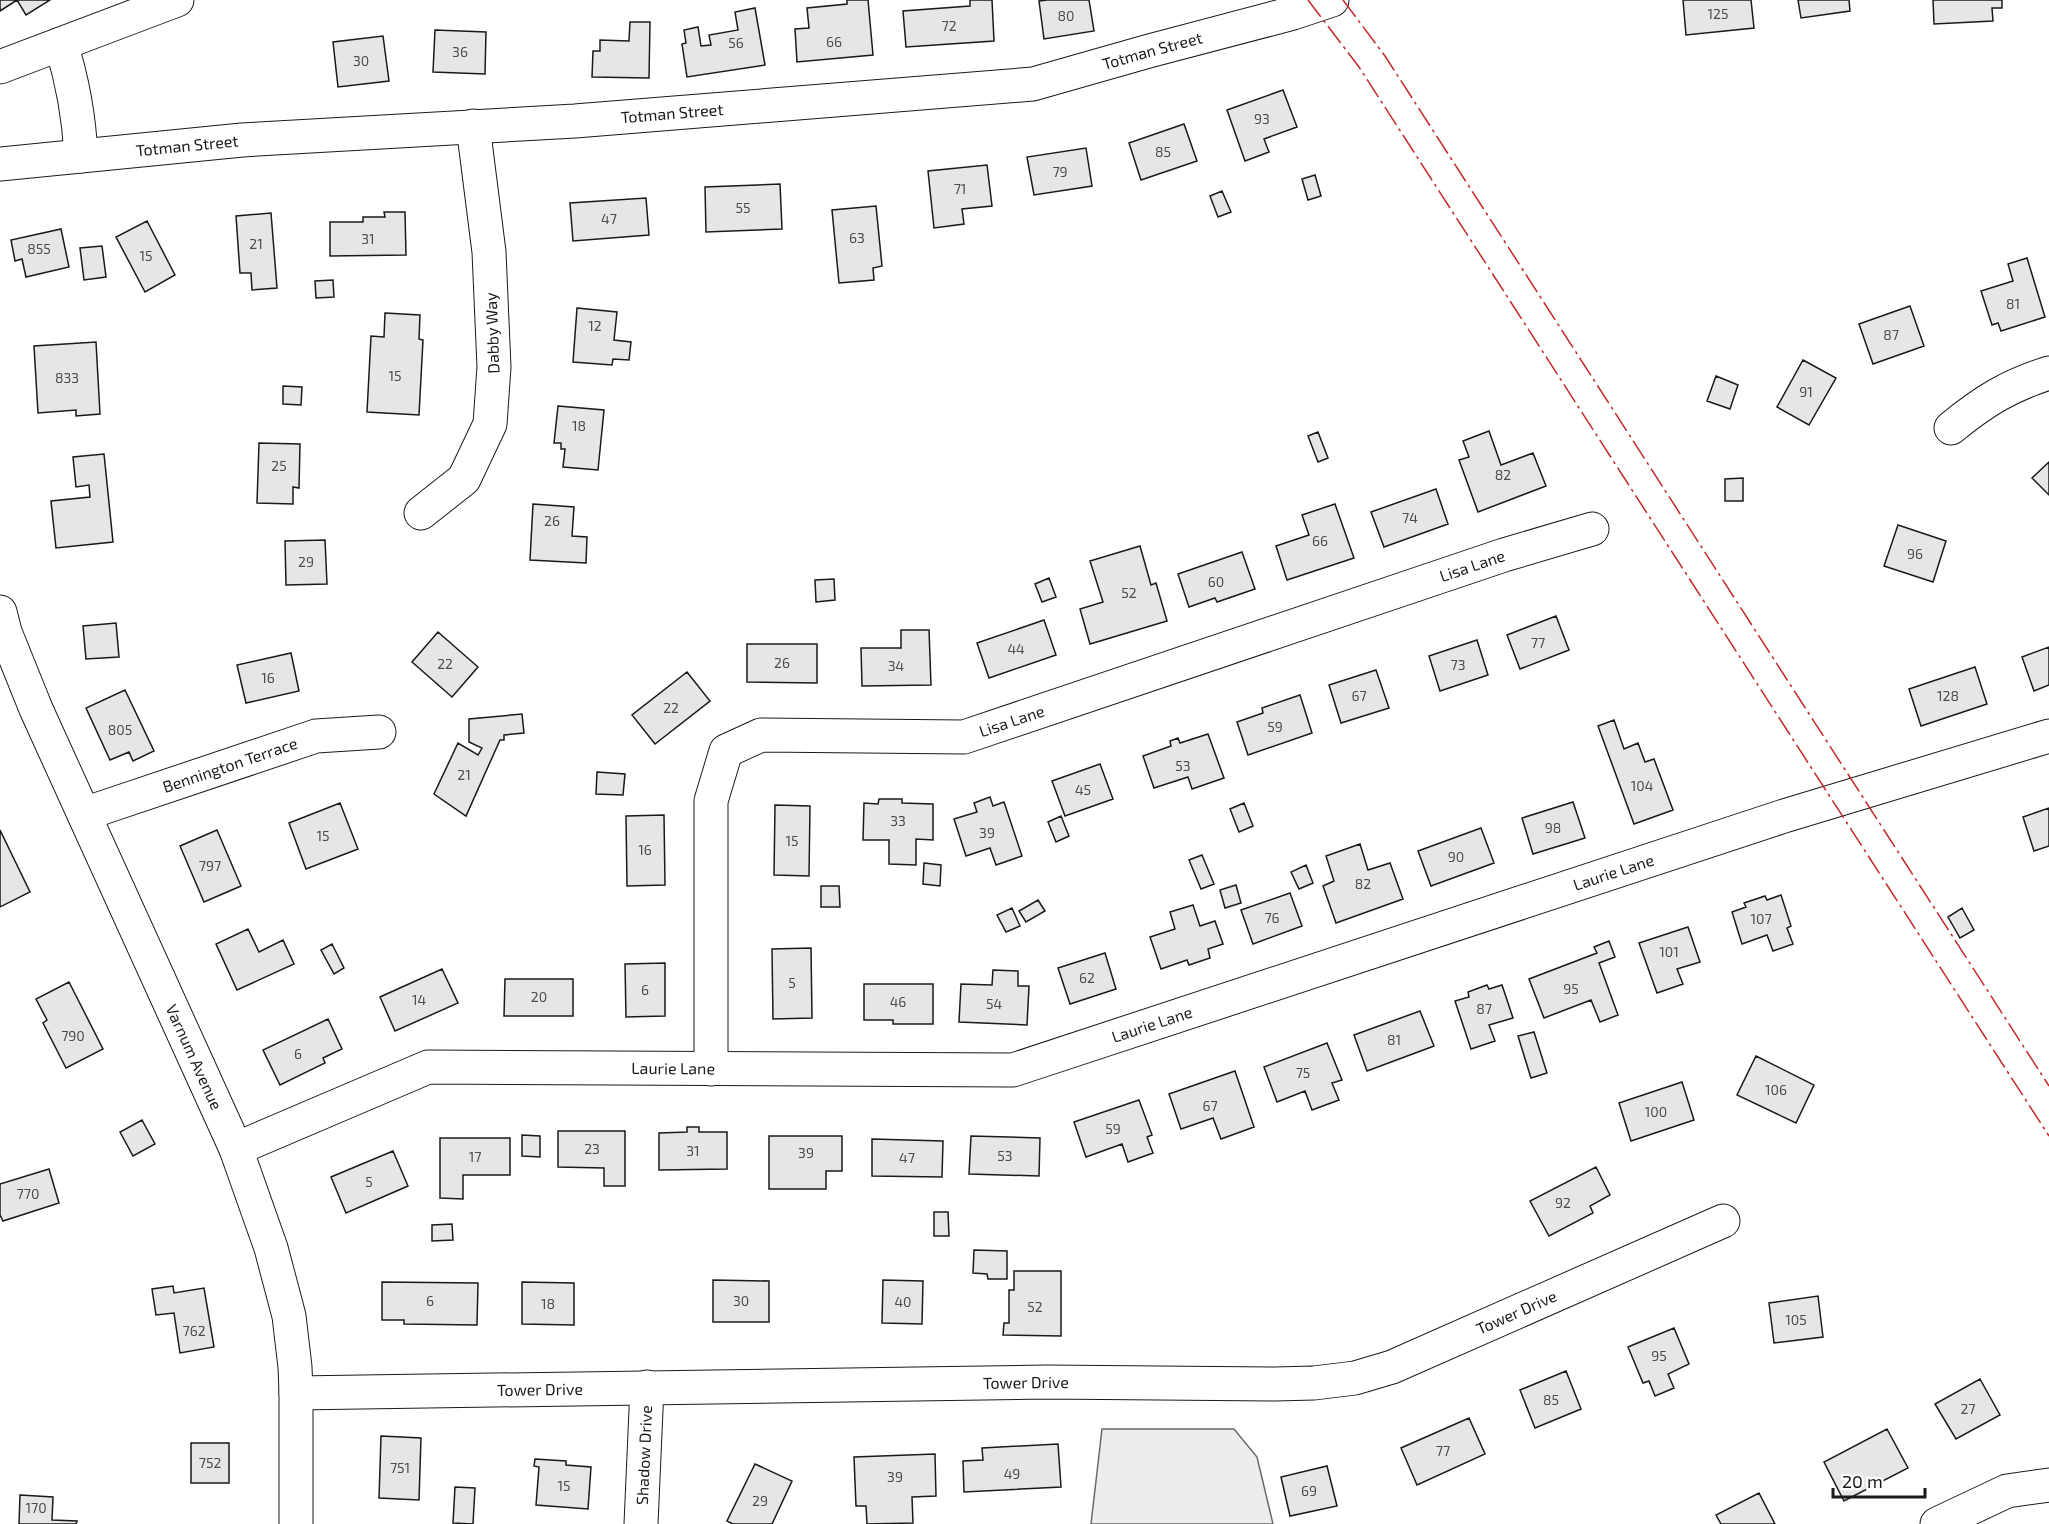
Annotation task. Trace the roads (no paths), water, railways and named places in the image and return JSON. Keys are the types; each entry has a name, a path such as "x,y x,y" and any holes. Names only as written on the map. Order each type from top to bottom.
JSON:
{"street":[{"path":"0,67 177,0"},
{"name":"Totman Street","path":"0,164 242,140 749,108 1033,84 1293,7 1332,0"},
{"path":"61,44 73,80 80,121 81,156"},
{"name":"Dabby Way","path":"420,513 464,479 490,424 494,367 489,252 473,126"},
{"path":"1951,428 1993,396 2027,380 2049,373"},
{"name":"Lisa Lane","path":"711,1069 711,801 726,751 761,735 964,738 1504,555 1592,529"},
{"name":"Varnum Avenue","path":"0,612 5,632 36,709 236,1149 271,1248 289,1316 296,1393 296,1524"},
{"name":"Bennington Terrace","path":"84,814 316,736 380,732"},
{"name":"Laurie Lane","path":"236,1149 428,1067 1013,1070 1784,816 2049,736"},
{"name":"Tower Drive","path":"296,1393 1035,1382 1314,1383 1354,1378 1392,1367 1723,1221"},
{"name":"Shadow Drive","path":"641,1524 647,1387"},
{"path":"1937,1524 2007,1491 2049,1485"}]}
